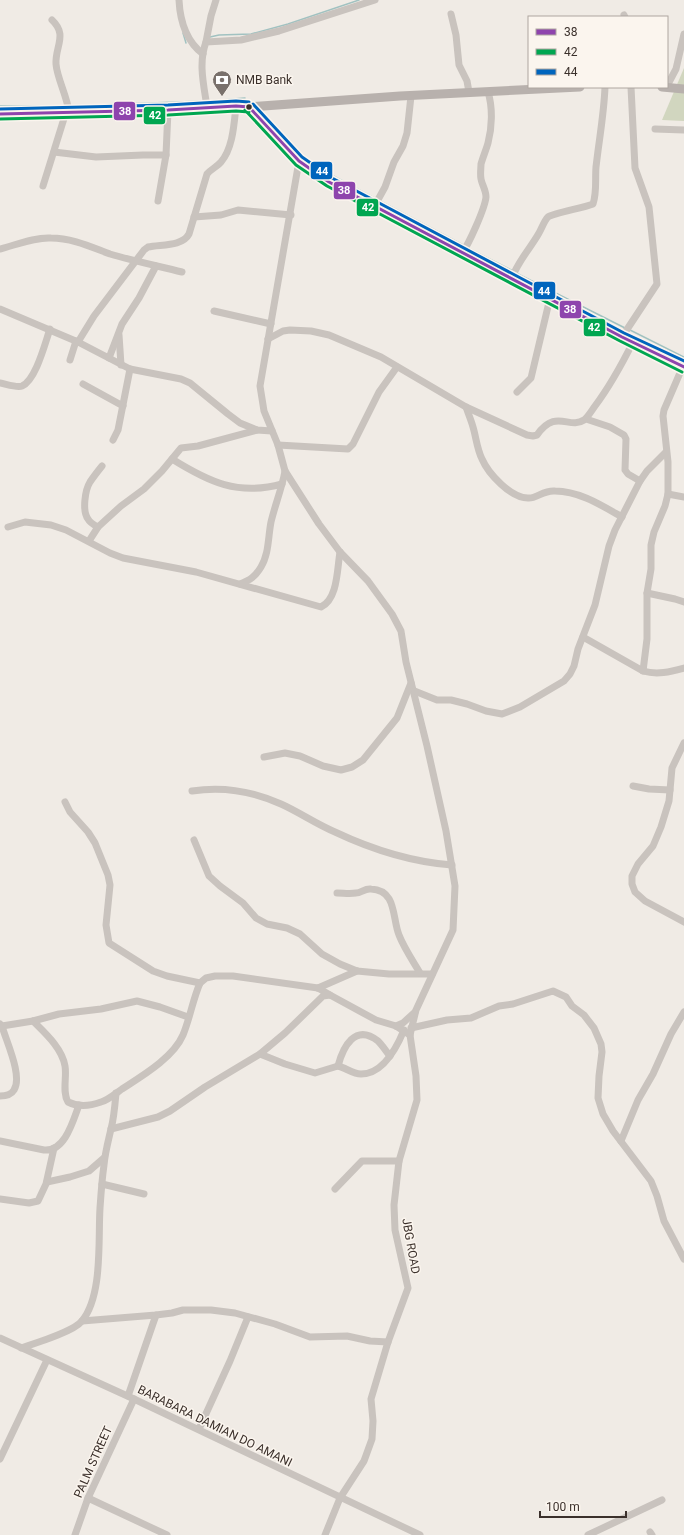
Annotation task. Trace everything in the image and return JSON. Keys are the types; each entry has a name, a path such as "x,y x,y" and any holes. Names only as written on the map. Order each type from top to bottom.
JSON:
{"main road":[{"path":"668,87 684,88"},
{"path":"0,114 168,110 236,106 248,107 469,92 562,88"},
{"path":"248,107 299,161 329,182 374,208 683,367"}],"street":[{"path":"179,0 182,23 196,49 203,54"},
{"path":"207,107 202,77 203,54 210,16 216,0"},
{"path":"206,42 241,40 279,31 375,0"},
{"path":"451,14 456,35 459,65 467,81 469,92"},
{"path":"43,186 68,112 56,65 60,31 57,24 52,20"},
{"path":"668,85 676,69 684,34"},
{"path":"512,278 525,253 539,234 548,218 593,204 595,197 596,168 605,88"},
{"path":"622,336 657,284 649,207 635,168 631,88"},
{"path":"462,253 470,240 486,196 481,179 481,170 492,120 488,92"},
{"path":"374,208 385,187 394,162 403,146 407,133 411,96"},
{"path":"70,360 77,342 94,316 114,291 134,260 148,247 180,242 187,238 190,234 207,174 219,164 226,155 233,132 236,106"},
{"path":"158,201 166,155 168,110"},
{"path":"655,129 684,130"},
{"path":"54,152 96,157 166,155"},
{"path":"299,161 291,215 260,386 264,411 278,445 284,471 319,524 340,552 368,581 392,614 401,631 406,662 445,823 455,886 452,930 416,1010 410,1032"},
{"path":"194,217 221,215 238,210 291,215"},
{"path":"0,249 30,241 50,238 86,245 134,260 182,272"},
{"path":"109,358 119,330 139,298 156,266"},
{"path":"517,392 531,378 550,298"},
{"path":"0,308 50,329 130,369 181,379 190,383 230,416 240,423 256,430"},
{"path":"214,311 271,324"},
{"path":"0,383 20,386 27,382 36,368 50,329"},
{"path":"119,330 122,365"},
{"path":"268,339 283,331 302,330 329,336 381,357 466,407 527,435 534,436 538,435 542,428 553,422 561,420 577,422 586,419 604,394 633,342"},
{"path":"278,445 348,449 353,444 379,392 397,367"},
{"path":"643,671 647,639 647,593 651,569 650,545 668,494 668,462 663,421 664,410 683,367"},
{"path":"113,440 118,430 130,369"},
{"path":"82,384 123,406"},
{"path":"466,407 473,426 481,458 487,470 504,487 525,498 531,498 545,492 555,490 580,495 622,517"},
{"path":"586,419 610,427 624,435 626,439 625,470 628,474 640,481"},
{"path":"88,541 98,528 121,506 144,489 181,448 210,443 256,430 272,431"},
{"path":"412,686 437,700 451,700 486,711 502,714 525,704 564,681 574,666 578,649 595,605 609,546 640,481 647,471 666,452"},
{"path":"172,459 194,473 220,484 257,490 282,484"},
{"path":"98,528 87,518 85,505 87,489 90,482 102,466"},
{"path":"240,584 251,579 261,567 266,552 284,471"},
{"path":"668,494 684,497"},
{"path":"8,527 25,522 51,525 123,558 196,572 321,608 328,604 332,596 340,552"},
{"path":"647,593 684,602"},
{"path":"583,637 643,671 661,673 684,668"},
{"path":"264,758 284,753 300,756 323,766 341,770 352,767 363,760 398,718 412,686"},
{"path":"684,743 672,768 667,810 657,837 653,846 638,864 632,876 632,884 635,892 645,901 684,922"},
{"path":"633,786 649,789 670,790"},
{"path":"192,791 205,789 236,789 280,804 335,833 378,849 432,864 452,865"},
{"path":"65,802 70,812 91,838 108,875 110,885 106,925 109,944 153,970 167,976 200,982"},
{"path":"194,840 209,876 243,903 256,918 267,924 287,928 300,934 322,954 357,971 389,974 432,974"},
{"path":"337,893 357,893 365,889 382,892 393,905 398,935 420,974"},
{"path":"318,988 357,971"},
{"path":"33,1021 56,1046 64,1060 66,1070 66,1099 68,1102 79,1106 102,1102 152,1068 173,1049 183,1035 200,982 206,978 215,976 233,976 318,988 376,1020 410,1032 447,1020 471,1018 499,1006 513,1004 553,990 569,1000 572,1006 584,1014 594,1028 601,1044 602,1061 599,1076 598,1098 604,1114 650,1182 657,1196 664,1221 684,1259"},
{"path":"111,1129 158,1117 170,1111 205,1087 260,1054 285,1033 320,998 330,995"},
{"path":"0,1096 9,1095 14,1090 17,1075 1,1025 33,1021 60,1014 101,1009 137,1001 188,1017"},
{"path":"396,1026 410,1018 416,1010"},
{"path":"621,1141 638,1100 654,1074 671,1034 684,1012"},
{"path":"260,1054 285,1064 315,1073 338,1066 355,1073 368,1073 378,1068 390,1056 404,1030"},
{"name":"JBG ROAD","path":"325,1535 340,1498 364,1461 372,1439 373,1421 371,1399 388,1342 408,1288 395,1230 394,1204 395,1184 399,1161 417,1100 416,1076 410,1032"},
{"path":"338,1066 343,1048 357,1035 370,1037 378,1042 390,1056"},
{"path":"82,1321 90,1306 96,1285 100,1244 100,1208 104,1158 111,1129 116,1093"},
{"path":"0,1140 44,1150 54,1148 60,1143 68,1132 79,1106"},
{"path":"0,1199 33,1203 38,1201 47,1182 54,1148"},
{"path":"47,1182 89,1171 104,1158"},
{"path":"334,1189 362,1161 399,1161"},
{"path":"102,1184 144,1194"},
{"path":"21,1348 65,1332 82,1321 156,1315 183,1310 211,1310 235,1313 275,1324 310,1337 348,1336 370,1341 388,1342"},
{"name":"PALM STREET","path":"75,1535 88,1498 131,1397 156,1315"},
{"path":"198,1429 230,1361 248,1317"},
{"name":"BARABARA DAMIAN DO AMANI","path":"0,1338 131,1397 420,1535"},
{"path":"0,1457 47,1360"},
{"path":"88,1498 167,1535"},
{"path":"588,1535 662,1500"}],"green space":[{"path":"684,68 684,121 662,120"}],"waterway":[{"path":"210,37 219,35 251,34 288,24 359,0"},
{"path":"183,33 186,43"},
{"path":"209,101 245,98"},
{"path":"70,106 204,101"},
{"path":"0,106 66,106"},
{"path":"243,110 260,129 277,144"},
{"path":"80,117 120,116"},
{"path":"0,119 18,118"},
{"path":"313,165 376,199"},
{"path":"380,201 463,245"},
{"path":"468,248 513,271"},
{"path":"516,273 625,328"},
{"path":"630,330 684,357"}],"transit line":[{"name":"44","path":"0,109 168,105 236,101 249,102"},
{"name":"44","path":"253,104 302,157 332,178 624,333 684,361"},
{"name":"38","path":"0,114 168,110 236,106 249,107"},
{"name":"38","path":"249,107 299,161 329,182 622,337 684,367"},
{"name":"42","path":"245,110 296,165 327,186 620,341 682,372"},
{"name":"42","path":"0,119 168,115 236,111 249,112"}],"place":[{"name":"NMB Bank","path":"222,97"}]}
